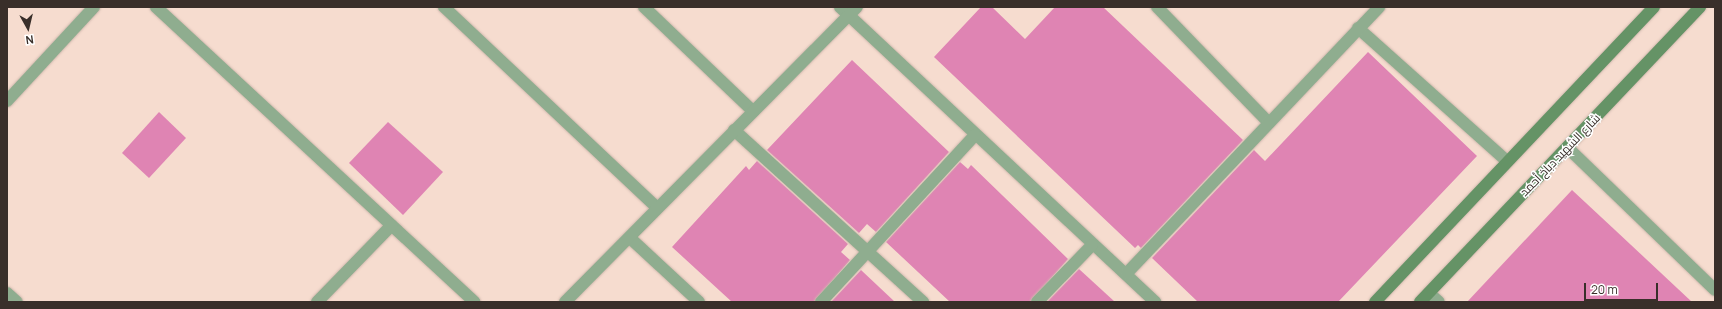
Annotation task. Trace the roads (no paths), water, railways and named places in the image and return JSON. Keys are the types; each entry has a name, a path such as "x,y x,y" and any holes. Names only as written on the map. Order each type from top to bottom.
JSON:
{"street":[{"path":"7,101 94,7"},
{"path":"156,7 475,302"},
{"path":"444,7 657,208"},
{"path":"644,7 753,111"},
{"path":"840,7 853,11 974,135 1155,302"},
{"path":"1157,7 1268,122"},
{"path":"1126,274 1268,122 1379,7"},
{"path":"1375,302 1654,7"},
{"name":"شارع الشهيد دباخ أحمد","path":"1420,302 1568,148 1700,7"},
{"path":"565,302 853,11"},
{"path":"1358,28 1507,161"},
{"path":"734,130 924,302"},
{"path":"821,302 974,135"},
{"path":"1568,148 1713,284"},
{"path":"317,302 392,225"},
{"path":"630,238 698,302"},
{"path":"1037,302 1092,245"},
{"path":"7,293 17,302"},
{"path":"1429,293 1439,302"}]}
